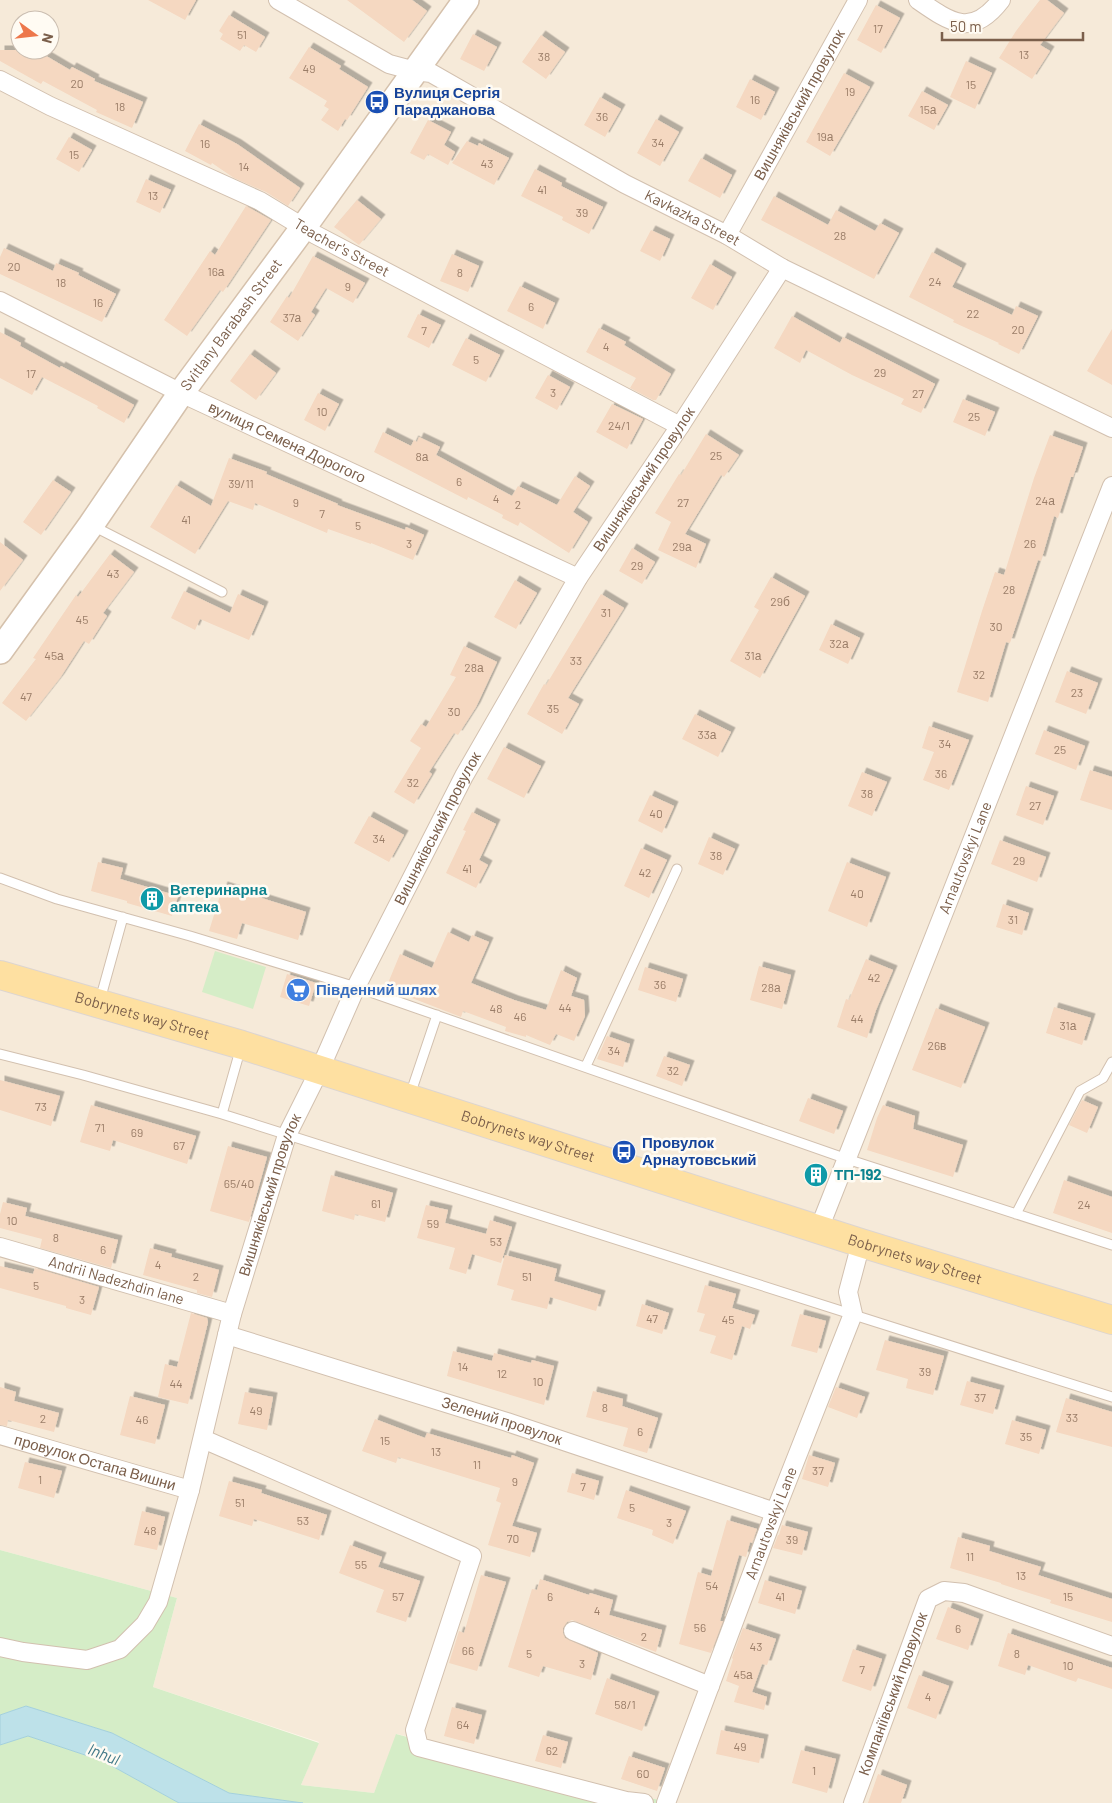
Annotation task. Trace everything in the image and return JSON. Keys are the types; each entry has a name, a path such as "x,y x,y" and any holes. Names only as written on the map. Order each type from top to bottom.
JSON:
{"main road":[{"name":"Bobrynets way Street","path":"0,975 242,1045 861,1243 1112,1320"}],"street":[{"name":"Kavkazka Street","path":"278,0 389,64 431,73 625,184 727,236 782,268 1112,428"},
{"name":"Svitlany Barabash Street","path":"0,651 91,525 181,394 303,228 466,0"},
{"name":"Вишняківський провулок","path":"727,236 858,0"},
{"path":"918,0 937,14 958,24 976,23 992,11 1001,0"},
{"name":"Teacher's Street","path":"0,80 50,106 260,201 303,228 680,426"},
{"name":"Вишняківський провулок","path":"0,1647 23,1652 88,1660 120,1649 145,1624 158,1602 190,1490 232,1314 287,1134 320,1070 356,987 464,776 578,578 680,426 782,268"},
{"name":"вулиця Семена Дорогого","path":"0,301 181,394 578,578"},
{"name":"Arnautovskyi Lane","path":"819,1229 1112,486"},
{"path":"853,1314 848,1292 861,1243"},
{"name":"Andrii Nadezhdin lane","path":"0,1246 232,1314"},
{"name":"Arnautovskyi Lane","path":"666,1803 775,1512 853,1314"},
{"name":"Зелений провулок","path":"227,1335 507,1422 775,1512"},
{"name":"провулок Остапа Вишни","path":"0,1435 190,1490"},
{"path":"203,1439 472,1556 415,1730 419,1746 626,1801 644,1803"},
{"name":"Компаніївський провулок","path":"853,1803 928,1599 944,1591 964,1593 1112,1646"},
{"path":"573,1630 710,1686"}],"lane":[{"path":"91,525 222,592"},
{"path":"586,1066 676,869"},
{"path":"0,878 57,899 356,987 848,1159 1112,1245"},
{"path":"99,1003 123,917"},
{"path":"409,1098 437,1015"},
{"path":"222,1114 242,1045"},
{"path":"0,1054 83,1075 287,1134 1112,1397"},
{"path":"1016,1214 1080,1091 1108,1080 1112,1062"}],"shaded area":[{"path":"0,0 1112,0 1112,1803 673,1803 605,1788 397,1734 374,1793 301,1785 319,1742 153,1687 177,1598 0,1550"}],"green space":[{"path":"215,951 266,967 253,1009 202,992"},
{"path":"0,1550 177,1598 153,1687 319,1743 301,1785 374,1793 396,1734 605,1788 673,1803 303,1803 229,1793 112,1733 26,1706 0,1715"},
{"path":"28,1736 103,1761 179,1803 0,1803 0,1745"}],"water":[{"name":"Inhul","path":"26,1706 112,1733 229,1793 303,1803 179,1803 103,1761 28,1736 0,1745 0,1715"}],"building":[{"path":"148,0 196,0 185,20"},
{"path":"347,0 412,0 427,11 404,42"},
{"path":"1040,0 1047,0 1064,13 1040,45 1050,51 1032,79 999,58 1016,31"},
{"path":"876,5 900,18 881,53 857,40"},
{"path":"229,15 265,37 256,52 244,45 240,51 220,39 223,34 219,31"},
{"path":"473,34 497,47 484,71 460,59"},
{"path":"541,35 565,52 546,79 522,62"},
{"path":"309,47 341,66 339,69 368,87 338,131 321,120 329,109 324,106 327,101 289,78"},
{"path":"0,50 10,50 10,60 53,60 70,70 72,67 95,79 94,81 143,102 132,128 96,112 97,110 43,81 41,84 0,61"},
{"path":"966,61 992,73 975,109 950,97"},
{"path":"844,73 870,87 830,156 806,142"},
{"path":"750,79 775,92 761,120 736,107"},
{"path":"922,91 948,105 934,130 908,116"},
{"path":"600,97 621,109 605,137 584,125"},
{"path":"656,119 679,132 660,166 637,153"},
{"path":"428,120 451,132 444,145 455,152 448,165 428,154 424,160 410,153"},
{"path":"199,124 237,144 300,188 288,206 266,192 234,178 212,163 211,165 185,151"},
{"path":"69,137 92,150 79,172 56,159"},
{"path":"467,141 478,146 479,143 509,158 494,185 452,163"},
{"path":"701,158 732,175 720,198 688,181"},
{"path":"535,169 562,183 561,186 603,207 589,234 562,220 563,217 521,196"},
{"path":"146,179 171,190 160,213 136,202"},
{"path":"774,196 828,225 836,210 875,231 880,223 899,233 874,279 761,220"},
{"path":"357,200 381,219 359,245 334,227"},
{"path":"246,206 271,220 223,292 220,290 187,336 164,320 210,251 215,255"},
{"path":"651,230 670,239 660,261 640,251"},
{"path":"4,248 53,271 56,263 79,273 78,275 116,294 102,322 0,274 0,257"},
{"path":"932,252 962,268 952,287 1012,315 1016,306 1038,316 1019,354 953,322 954,320 909,297"},
{"path":"452,254 479,266 468,292 440,281"},
{"path":"313,256 365,283 353,303 326,288 311,312 315,315 298,341 270,322 287,296 289,298"},
{"path":"710,264 732,277 713,310 691,298"},
{"path":"520,286 555,303 543,329 507,311"},
{"path":"418,314 441,325 429,348 407,337"},
{"path":"792,316 840,343 843,337 935,384 921,413 901,404 904,399 852,375 806,350 800,363 774,348"},
{"path":"599,328 626,342 624,345 671,374 656,400 630,388 636,378 586,352"},
{"path":"1112,329 1112,385 1087,371"},
{"path":"0,332 21,343 20,346 60,368 61,366 134,405 124,423 97,408 98,406 42,377 32,395 0,378"},
{"path":"466,338 500,355 486,382 452,365"},
{"path":"250,354 276,373 256,400 230,381"},
{"path":"548,375 570,387 557,410 535,398"},
{"path":"318,393 339,404 325,431 304,420"},
{"path":"963,399 995,412 985,436 953,422"},
{"path":"612,404 643,419 627,449 596,432"},
{"path":"383,432 411,446 414,440 417,442 419,437 440,447 436,455 512,496 518,486 557,505 575,476 590,486 573,512 588,522 569,553 520,522 518,526 502,518 503,515 468,497 467,500 374,452"},
{"path":"706,434 739,455 724,477 721,475 685,534 706,544 696,568 658,550 671,522 655,513"},
{"path":"1050,435 1083,447 1058,518 1054,516 1041,561 1038,560 1010,643 1006,642 988,702 957,692 995,572 1004,575 1034,478"},
{"path":"229,458 267,472 266,474 337,505 405,530 406,527 424,535 413,560 371,543 328,529 327,533 255,503 253,510 228,501 195,554 150,527 176,485 211,506"},
{"path":"53,480 71,492 41,535 23,522"},
{"path":"0,542 23,560 0,591"},
{"path":"632,548 655,562 642,584 619,571"},
{"path":"110,554 134,572 103,613 107,616 89,644 84,641 60,678 26,721 2,703 36,659 33,658 76,595 78,597"},
{"path":"771,577 805,596 760,678 730,661 759,610 754,607"},
{"path":"515,580 537,593 516,629 494,617"},
{"path":"184,591 230,613 238,594 264,606 249,640 200,619 195,630 171,618"},
{"path":"601,594 624,608 568,698 579,704 562,734 527,714"},
{"path":"831,624 860,638 848,664 819,650"},
{"path":"464,646 497,662 476,707 458,735 454,733 429,772 432,774 414,804 394,792 421,748 410,741 421,724 426,727 456,677 450,675"},
{"path":"1067,671 1098,683 1086,714 1055,702"},
{"path":"695,714 731,732 718,757 682,739"},
{"path":"929,726 969,740 949,790 923,780 934,752 922,748"},
{"path":"1044,730 1085,746 1076,770 1035,754"},
{"path":"504,747 541,766 524,798 487,779"},
{"path":"1090,770 1112,777 1112,810 1080,800"},
{"path":"862,772 887,782 872,816 848,806"},
{"path":"1026,786 1054,796 1043,825 1016,815"},
{"path":"650,795 674,806 662,833 638,821"},
{"path":"472,812 496,824 479,860 488,865 476,888 446,873 466,831 463,830"},
{"path":"369,816 404,835 389,862 354,843"},
{"path":"709,837 735,849 723,875 698,864"},
{"path":"1000,840 1046,857 1037,882 991,864"},
{"path":"641,848 667,860 649,898 624,886"},
{"path":"98,862 123,868 120,879 178,896 172,916 91,891"},
{"path":"847,862 886,877 867,927 828,911"},
{"path":"223,886 306,912 298,940 242,923 237,939 209,931"},
{"path":"1003,904 1029,913 1022,935 996,927"},
{"path":"448,932 469,942 472,935 489,942 471,983 514,1000 546,1010 561,970 577,978 571,996 584,1000 585,1016 574,1041 556,1034 550,1045 526,1035 526,1037 505,1031 506,1027 463,1011 461,1017 386,988 400,954 432,968"},
{"path":"866,959 893,970 876,1010 867,1038 837,1027 846,999 849,1000"},
{"path":"759,966 791,975 782,1009 750,1000"},
{"path":"645,967 683,979 676,1002 638,990"},
{"name":"Південний шлях","path":"287,974 316,983 309,1006 280,997"},
{"path":"1054,1007 1091,1018 1082,1045 1046,1033"},
{"path":"936,1008 985,1027 961,1088 912,1070"},
{"path":"607,1036 630,1044 623,1067 597,1059"},
{"path":"664,1056 690,1065 682,1086 656,1076"},
{"path":"0,1080 60,1096 51,1126 0,1110"},
{"path":"808,1098 843,1111 834,1134 799,1121"},
{"path":"1082,1100 1098,1107 1087,1133 1069,1125"},
{"path":"91,1105 196,1136 187,1164 113,1140 110,1151 80,1142"},
{"path":"883,1105 915,1116 913,1129 963,1145 953,1177 867,1150"},
{"path":"228,1146 267,1157 249,1222 210,1211"},
{"path":"331,1175 393,1193 385,1222 355,1214 354,1220 322,1211"},
{"path":"1064,1180 1112,1197 1112,1233 1053,1213"},
{"path":"3,1202 27,1208 25,1216 118,1240 111,1268 40,1248 42,1239 0,1228 0,1214"},
{"path":"426,1205 448,1210 445,1223 486,1234 490,1220 512,1227 501,1263 472,1254 466,1274 449,1269 455,1248 417,1238"},
{"path":"150,1248 172,1254 171,1257 219,1270 212,1297 197,1293 197,1290 143,1275"},
{"path":"505,1255 557,1269 554,1281 601,1295 596,1311 550,1297 547,1309 511,1300 514,1290 497,1285"},
{"path":"0,1266 33,1274 35,1268 99,1287 91,1315 66,1308 66,1306 0,1288"},
{"path":"705,1285 736,1294 732,1308 755,1315 750,1329 742,1326 732,1360 710,1353 716,1336 699,1331 705,1314 697,1312"},
{"path":"642,1304 669,1313 662,1334 636,1326"},
{"path":"191,1313 207,1318 208,1322 188,1404 158,1397 165,1364 177,1367"},
{"path":"800,1314 826,1321 817,1353 791,1346"},
{"path":"885,1340 944,1356 933,1395 906,1388 908,1379 876,1370"},
{"path":"453,1351 492,1361 494,1353 531,1363 532,1360 554,1366 544,1405 447,1376"},
{"path":"967,1381 1000,1390 993,1414 960,1405"},
{"path":"0,1387 16,1392 14,1401 59,1413 54,1432 8,1420 7,1426 0,1425"},
{"path":"836,1387 865,1397 857,1418 828,1407"},
{"path":"593,1391 623,1399 622,1406 658,1418 647,1453 623,1446 628,1428 586,1417"},
{"path":"245,1392 273,1397 267,1430 238,1424"},
{"path":"130,1396 165,1405 155,1444 120,1435"},
{"path":"1066,1398 1112,1412 1112,1447 1056,1432"},
{"path":"375,1419 425,1438 427,1433 511,1458 512,1455 534,1463 512,1526 537,1533 530,1557 488,1545 501,1503 496,1501 500,1488 398,1457 396,1463 362,1451"},
{"path":"1012,1420 1046,1430 1039,1454 1005,1444"},
{"path":"809,1455 835,1463 828,1487 802,1479"},
{"path":"25,1462 62,1471 54,1498 18,1488"},
{"path":"572,1473 599,1481 594,1500 567,1492"},
{"path":"229,1481 262,1490 261,1493 327,1515 319,1540 254,1519 252,1526 219,1516"},
{"path":"626,1490 686,1511 673,1544 652,1535 653,1530 617,1518"},
{"path":"142,1511 165,1517 157,1550 134,1545"},
{"path":"727,1520 757,1529 752,1543 750,1542 746,1557 739,1555 720,1621 723,1621 711,1653 679,1644 698,1572 711,1576"},
{"path":"782,1525 808,1532 802,1555 773,1548"},
{"path":"958,1537 990,1546 989,1551 1041,1567 1038,1575 1112,1599 1112,1622 1050,1603 1051,1600 1001,1583 950,1568"},
{"path":"350,1545 382,1557 378,1567 420,1581 406,1622 376,1612 384,1590 339,1573"},
{"path":"481,1575 506,1582 477,1671 449,1663 459,1631 464,1633"},
{"path":"540,1579 589,1595 590,1593 613,1600 609,1615 662,1630 656,1652 572,1620 567,1622 563,1628 565,1638 598,1653 591,1680 543,1666 539,1677 508,1667 532,1589 537,1590"},
{"path":"765,1580 802,1591 795,1614 758,1603"},
{"path":"948,1607 979,1619 968,1650 936,1639"},
{"path":"743,1628 776,1639 767,1665 762,1664 752,1692 767,1697 764,1710 734,1702 739,1686 726,1681"},
{"path":"1008,1633 1112,1668 1112,1689 1078,1678 1076,1682 1028,1665 1025,1675 998,1666"},
{"path":"853,1649 882,1659 871,1691 842,1681"},
{"path":"919,1675 949,1686 936,1719 907,1708"},
{"path":"607,1678 655,1696 642,1731 595,1714"},
{"path":"452,1707 482,1715 474,1744 444,1736"},
{"path":"721,1730 764,1739 759,1763 716,1754"},
{"path":"543,1735 568,1742 561,1768 535,1761"},
{"path":"801,1750 836,1759 827,1793 792,1783"},
{"path":"629,1756 665,1768 657,1791 621,1779"},
{"path":"878,1774 907,1785 901,1803 868,1803"}],"place":[{"name":"Вулиця Сергія Параджанова","path":"377,102"},
{"name":"Ветеринарна аптека","path":"152,899"},
{"name":"Південний шлях","path":"298,990"},
{"name":"Провулок Арнаутовський","path":"624,1152"},
{"name":"ТП-192","path":"816,1175"}]}
